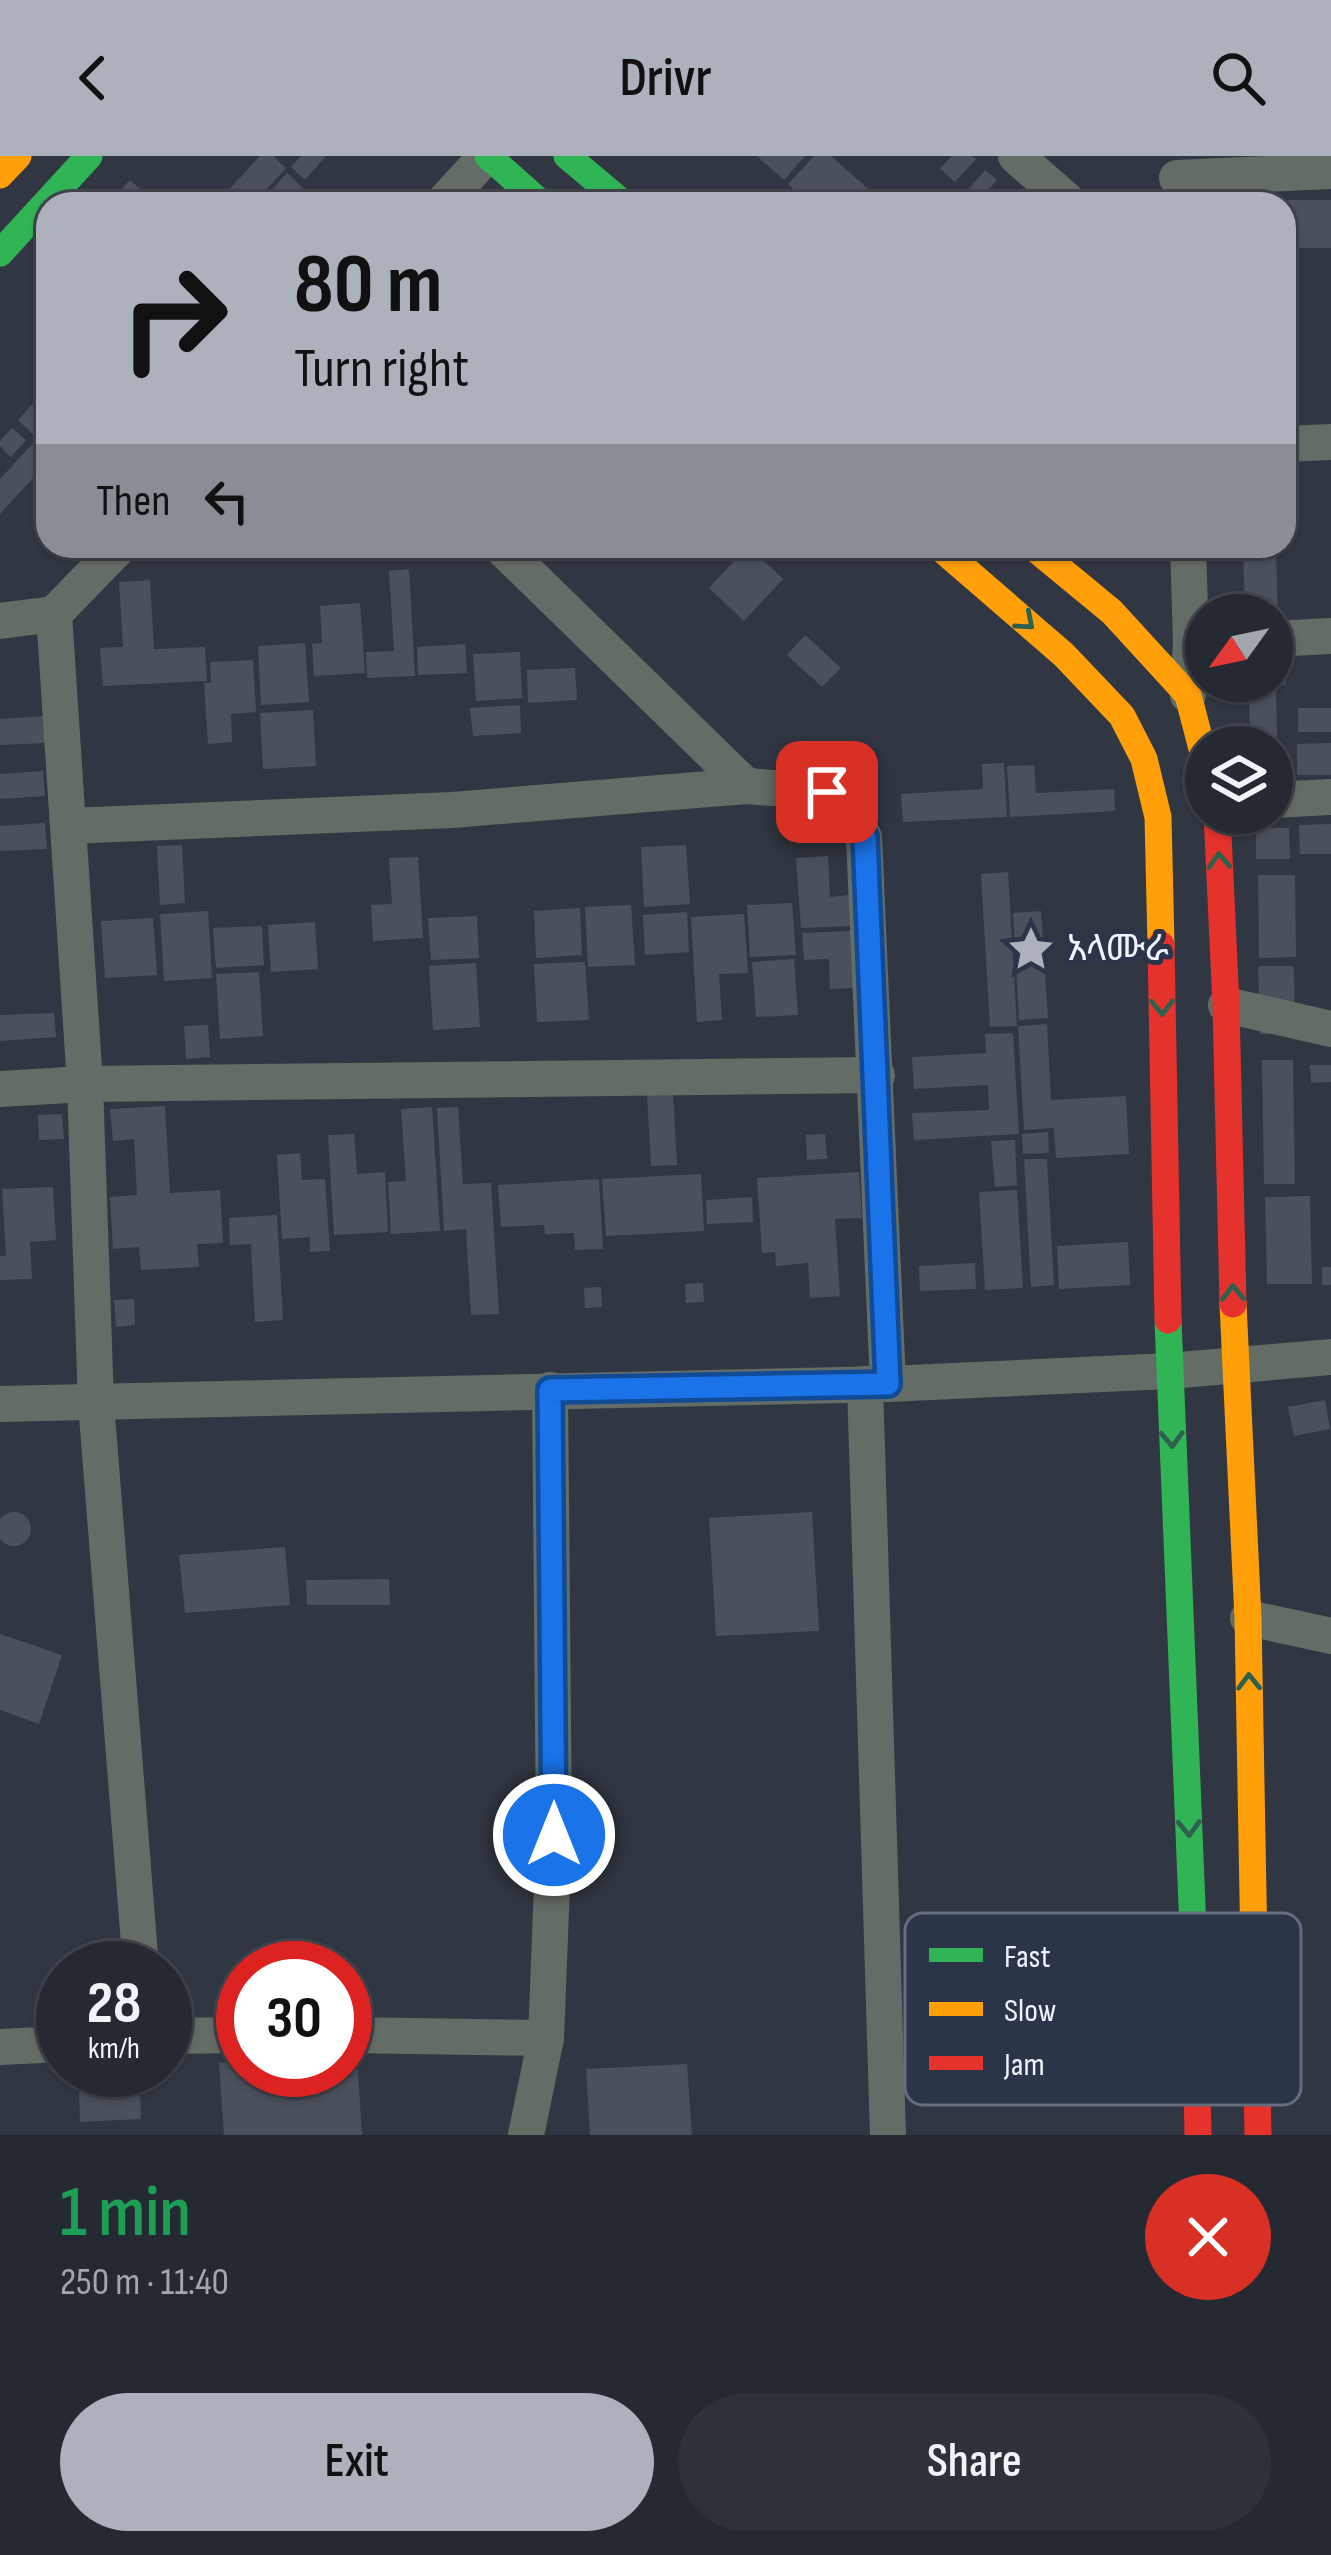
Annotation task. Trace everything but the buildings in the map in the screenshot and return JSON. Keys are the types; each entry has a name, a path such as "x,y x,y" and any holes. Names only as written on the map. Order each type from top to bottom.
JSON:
{"main road":[{"path":"0,175 18,156"},
{"path":"56,192 89,156"},
{"path":"487,156 528,192"},
{"path":"567,156 610,192"},
{"path":"0,253 36,214"},
{"path":"952,558 1064,655 1122,716 1144,759 1158,817 1169,1371 1193,1913"},
{"path":"1047,558 1112,612 1185,691"},
{"path":"1218,834 1234,1365 1248,1618 1254,1913"},
{"path":"1198,2105 1198,2135"},
{"path":"1257,2105 1258,2135"}],"street":[{"path":"453,192 487,156"},
{"path":"1016,156 1057,192"},
{"path":"1177,180 1331,171"},
{"path":"1296,443 1331,442"},
{"path":"0,621 54,614 108,558"},
{"path":"512,558 746,786"},
{"path":"1189,558 1193,594"},
{"path":"54,614 86,1084 96,1403 139,1941"},
{"path":"1293,638 1331,637"},
{"path":"70,826 452,810 746,786 827,792 850,813 865,837 877,1075 876,1384 888,2135"},
{"path":"1293,799 1331,797"},
{"path":"1226,1005 1331,1029"},
{"path":"0,1089 86,1084 877,1075"},
{"path":"0,1404 876,1384 1169,1371 1331,1357"},
{"path":"526,2135 546,2038 554,1835 550,1390"},
{"path":"1248,1618 1331,1636"},
{"path":"372,2035 546,2038"},
{"path":"0,2048 36,2046"}],"traffic: fast":[{"path":"56,192 89,156"},
{"path":"488,156 528,192"},
{"path":"567,156 610,192"},
{"path":"0,253 36,214"},
{"path":"1168,1320 1192,1913"}],"traffic: slow":[{"path":"0,175 18,156"},
{"path":"952,558 1064,655 1122,716 1144,759 1158,817 1161,945"},
{"path":"1047,558 1112,612 1188,695 1196,726"},
{"path":"1233,1304 1248,1618 1253,1913"}],"traffic: jam":[{"path":"1218,834 1233,1304"},
{"path":"1161,945 1168,1320"},
{"path":"1197,2105 1198,2135"},
{"path":"1257,2105 1258,2135"}],"place":[{"name":"አላሙራ","path":"1031,949"}],"route":[{"path":"554,1835 550,1390 888,1384 865,837 850,813 827,792"}]}
